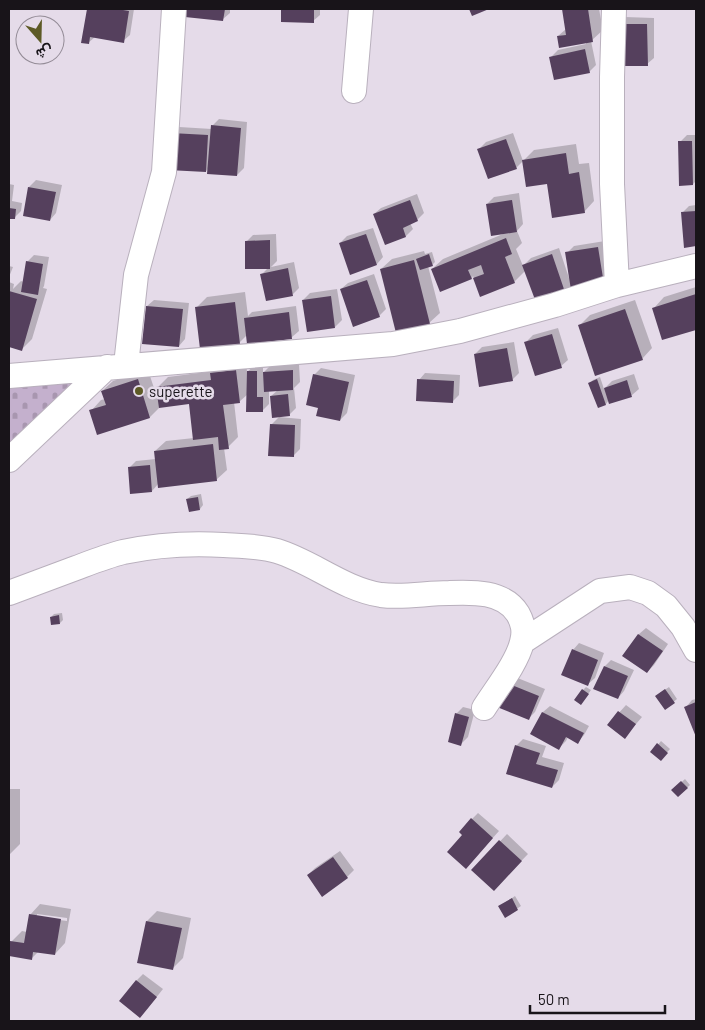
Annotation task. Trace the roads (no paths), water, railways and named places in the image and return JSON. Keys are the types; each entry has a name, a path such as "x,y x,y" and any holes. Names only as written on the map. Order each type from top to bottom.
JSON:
{"street":[{"path":"9,460 117,366 136,275 164,172 174,9"},
{"path":"354,91 361,9"},
{"path":"614,9 612,184 618,285"},
{"path":"9,376 393,344 460,331 555,305 618,285 696,266"},
{"path":"9,593 123,552 153,547 214,544 276,550 303,561 340,581 381,595 404,596 447,592 498,597 513,606 523,622 522,642 516,658 484,708"},
{"path":"522,642 600,591 630,588 648,593 666,606 683,628 696,650"}],"place":[{"name":"superette","path":"139,391"}]}
